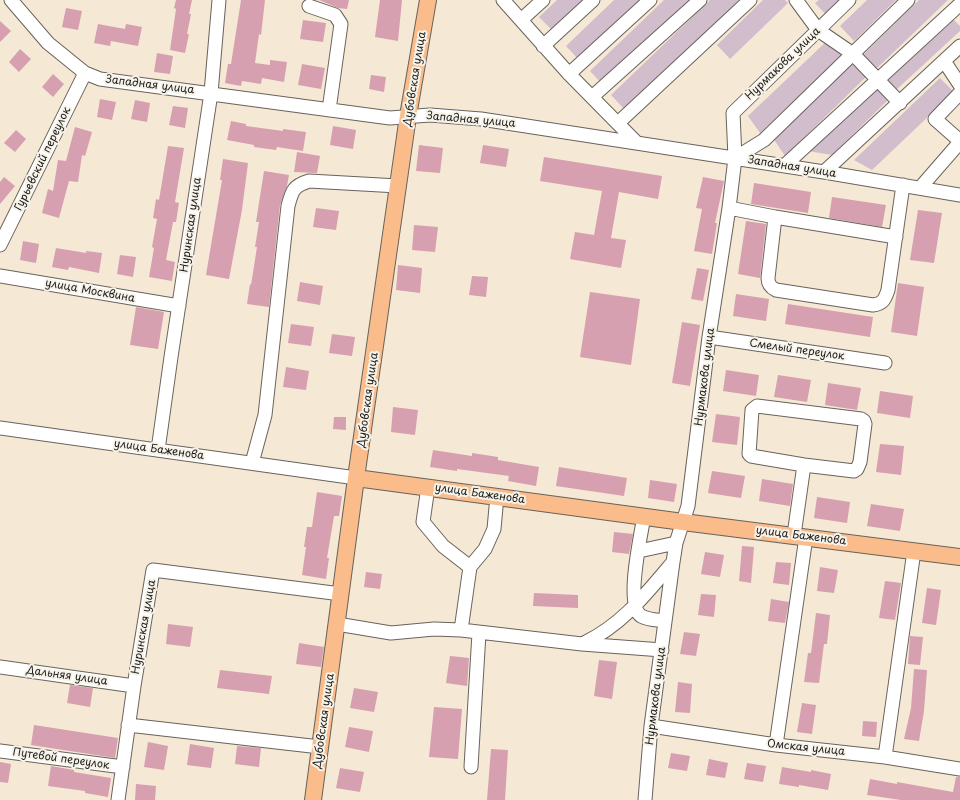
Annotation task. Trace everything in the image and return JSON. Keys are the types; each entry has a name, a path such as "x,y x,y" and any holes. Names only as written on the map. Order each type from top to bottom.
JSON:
{"main road":[{"name":"Дубовская улица","path":"313,800 356,478 408,116 428,0"},
{"name":"улица Баженова","path":"356,478 682,522 960,557"}],"street":[{"name":"Западная улица","path":"11,0 48,43 86,73 100,79 390,118 430,115 481,119 958,193"},
{"name":"Нуринская улица","path":"158,450 211,93 219,0"},
{"path":"503,0 569,74 636,142"},
{"path":"521,20 543,0"},
{"path":"543,46 593,0"},
{"path":"569,74 650,0"},
{"path":"592,98 700,0"},
{"path":"618,123 750,0"},
{"name":"Нурмакова улица","path":"645,800 651,726 673,562 676,543 688,506 729,208 735,158 733,113 849,0"},
{"path":"735,158 764,140 908,0"},
{"path":"801,1 818,30 853,54 900,103"},
{"path":"309,6 335,16 341,24 329,110"},
{"path":"784,166 959,6"},
{"path":"824,172 960,46"},
{"path":"944,61 960,85"},
{"name":"Гурьевский переулок","path":"0,245 86,73"},
{"path":"920,188 960,141 935,119 960,93"},
{"path":"252,463 265,415 288,206 292,192 300,184 309,181 398,186"},
{"path":"775,216 768,283 776,290 873,305 880,304 885,299 888,290 903,185"},
{"path":"729,208 896,237"},
{"name":"улица Москвина","path":"0,276 179,306"},
{"name":"Смелый переулок","path":"710,338 885,363"},
{"path":"757,406 858,418 864,421 865,424 860,462 857,469 854,471 804,465 750,455 752,410 754,407 757,406"},
{"name":"улица Баженова","path":"0,428 356,478"},
{"path":"776,746 800,536 804,465"},
{"path":"428,487 423,522 443,546 470,567"},
{"path":"461,630 470,567 485,549 494,529 497,496"},
{"path":"644,516 634,576 635,606 641,616 648,619 666,621"},
{"path":"639,551 676,543"},
{"path":"885,757 914,551"},
{"path":"582,644 613,626 635,606 673,562"},
{"name":"Нуринская улица","path":"118,800 134,686 153,570 341,594"},
{"path":"337,624 391,633 434,629 461,630 582,644 662,650"},
{"path":"471,767 479,632"},
{"name":"Дальняя улица","path":"0,667 134,686"},
{"path":"128,726 320,747"},
{"name":"Омская улица","path":"651,726 776,746 885,757 960,769"},
{"name":"Путевой переулок","path":"0,751 123,767"}],"shaded area":[{"path":"557,0 585,0 553,31 539,17"},
{"path":"614,0 643,0 580,61 566,46"},
{"path":"664,0 693,0 604,86 590,71"},
{"path":"710,0 739,0 625,110 611,95"},
{"path":"763,0 785,0 788,3 730,59 717,45"},
{"path":"819,0 848,0 829,18 815,3"},
{"path":"867,0 896,0 854,41 840,26"},
{"path":"919,0 948,0 875,70 862,56"},
{"path":"948,14 960,26 960,31 896,90 882,80"},
{"path":"829,39 843,54 760,133 748,116"},
{"path":"853,62 867,76 785,156 773,138"},
{"path":"940,78 954,92 872,170 854,160"},
{"path":"874,85 888,100 832,155 808,151"}],"building":[{"path":"176,0 192,0 187,34 189,34 185,53 170,50"},
{"path":"241,0 265,0 261,35 259,34 255,63 270,65 270,60 287,62 284,82 262,78 261,84 242,81 241,86 225,83 228,64 231,64"},
{"path":"319,0 349,0 347,9 338,8"},
{"path":"380,0 402,0 398,41 375,37"},
{"path":"66,8 82,11 78,30 62,27"},
{"path":"303,20 326,23 323,42 300,39"},
{"path":"0,21 11,31 0,42"},
{"path":"98,24 125,29 126,24 142,27 138,46 111,41 110,46 94,43"},
{"path":"20,49 31,59 19,72 9,62"},
{"path":"157,53 173,56 170,74 154,72"},
{"path":"302,64 325,68 321,89 298,85"},
{"path":"53,74 64,84 53,97 42,87"},
{"path":"371,75 386,77 384,92 369,89"},
{"path":"100,99 116,102 112,120 97,117"},
{"path":"135,100 150,103 147,122 131,119"},
{"path":"173,106 188,108 185,128 169,125"},
{"path":"231,121 246,124 246,126 283,131 283,129 306,132 303,151 277,147 276,150 254,147 254,145 227,140"},
{"path":"333,126 356,130 353,149 330,145"},
{"path":"75,127 92,132 85,156 82,155 78,182 69,181 59,218 42,213 48,189 53,191 58,160 66,161"},
{"path":"16,130 26,139 15,152 4,143"},
{"path":"419,145 443,148 440,173 416,171"},
{"path":"483,145 509,149 506,167 480,163"},
{"path":"168,146 184,148 175,202 179,203 176,222 173,222 166,260 175,262 172,281 149,277 157,219 153,218 156,199 159,200"},
{"path":"297,152 320,156 317,173 294,172"},
{"path":"544,157 662,176 658,199 619,192 611,238 626,240 621,268 570,259 575,232 594,235 602,191 540,181"},
{"path":"223,159 248,163 242,210 229,279 206,275 222,180 220,180"},
{"path":"264,171 289,175 287,186 280,205 269,307 247,304 257,247 255,247 259,222 256,222"},
{"path":"4,177 15,186 0,204 0,182"},
{"path":"703,177 724,181 715,223 717,223 712,254 694,251 702,209 696,208"},
{"path":"754,183 811,192 808,213 751,204"},
{"path":"832,197 886,205 882,227 829,218"},
{"path":"316,208 339,211 336,230 313,227"},
{"path":"918,210 942,213 934,263 910,260"},
{"path":"746,221 766,224 760,278 738,274"},
{"path":"414,225 438,227 435,252 412,250"},
{"path":"23,241 39,244 36,263 20,260"},
{"path":"56,248 86,253 86,251 102,253 99,273 69,267 68,270 52,267"},
{"path":"120,255 136,257 133,277 117,274"},
{"path":"398,265 422,268 420,293 396,290"},
{"path":"697,268 709,270 703,301 691,299"},
{"path":"472,276 488,277 486,297 469,295"},
{"path":"300,282 323,286 320,305 297,301"},
{"path":"898,283 924,287 917,336 891,332"},
{"path":"590,292 640,299 631,365 580,357"},
{"path":"736,294 769,299 766,321 733,316"},
{"path":"788,304 873,317 870,337 785,324"},
{"path":"136,307 164,312 158,349 130,345"},
{"path":"682,322 700,325 690,386 672,383"},
{"path":"291,324 314,327 311,346 288,343"},
{"path":"332,334 355,337 352,356 329,353"},
{"path":"286,367 309,371 306,390 283,387"},
{"path":"726,370 759,375 756,396 723,391"},
{"path":"778,375 811,380 807,402 774,397"},
{"path":"828,383 861,388 857,410 825,405"},
{"path":"880,391 913,396 910,418 877,413"},
{"path":"393,407 418,410 415,435 391,432"},
{"path":"716,414 740,417 737,445 712,442"},
{"path":"334,417 346,417 346,430 333,429"},
{"path":"880,444 904,446 901,475 876,472"},
{"path":"433,450 472,456 472,453 498,457 498,460 539,467 536,486 508,481 509,476 430,467"},
{"path":"559,467 627,478 624,496 556,486"},
{"path":"712,471 745,476 741,498 708,493"},
{"path":"762,479 793,484 790,506 759,501"},
{"path":"650,480 677,484 674,502 648,498"},
{"path":"317,492 342,496 339,516 334,516 327,558 329,558 326,579 302,575 307,527 312,527"},
{"path":"817,497 850,502 847,523 814,518"},
{"path":"871,504 904,509 900,531 867,526"},
{"path":"614,532 633,534 629,554 612,552"},
{"path":"742,546 754,547 751,583 739,581"},
{"path":"705,552 724,555 720,577 701,574"},
{"path":"776,562 791,563 789,585 773,583"},
{"path":"820,567 838,570 834,593 817,591"},
{"path":"366,572 382,574 380,589 364,587"},
{"path":"885,581 901,583 895,620 879,618"},
{"path":"927,588 941,590 936,625 922,623"},
{"path":"534,593 578,595 578,608 533,606"},
{"path":"701,594 716,595 714,617 698,615"},
{"path":"771,599 789,602 785,623 768,621"},
{"path":"816,613 830,615 827,644 824,644 819,683 804,682 808,653 811,653"},
{"path":"168,624 193,627 190,647 166,644"},
{"path":"684,632 700,634 696,656 680,654"},
{"path":"910,636 923,637 920,665 908,664"},
{"path":"299,643 324,647 321,667 296,664"},
{"path":"450,656 469,658 467,686 446,683"},
{"path":"599,660 617,662 612,699 594,696"},
{"path":"914,669 927,670 924,711 919,741 904,739 911,708"},
{"path":"220,670 272,676 269,694 217,688"},
{"path":"678,682 692,684 690,713 675,712"},
{"path":"70,685 93,688 90,707 67,703"},
{"path":"354,688 378,692 374,712 350,708"},
{"path":"802,703 816,705 812,734 797,732"},
{"path":"434,707 462,709 458,759 429,757"},
{"path":"863,721 877,722 876,737 862,736"},
{"path":"34,725 118,738 115,758 31,745"},
{"path":"349,727 373,731 369,752 345,747"},
{"path":"148,742 168,746 164,770 144,767"},
{"path":"190,744 214,748 211,768 187,765"},
{"path":"237,746 261,748 259,767 235,764"},
{"path":"491,749 508,750 505,800 487,800"},
{"path":"671,753 690,756 687,771 668,768"},
{"path":"709,759 728,763 725,778 706,775"},
{"path":"0,762 11,764 8,783 0,782"},
{"path":"747,763 766,766 763,782 744,779"},
{"path":"51,766 74,770 74,772 111,778 108,797 85,793 85,791 48,786"},
{"path":"782,767 831,774 828,790 799,785 799,787 779,784"},
{"path":"340,768 364,772 360,792 336,788"},
{"path":"956,777 960,777 960,800 901,800 867,795 870,779 897,784 897,782 953,792"},
{"path":"136,784 156,786 155,800 135,800"}]}
